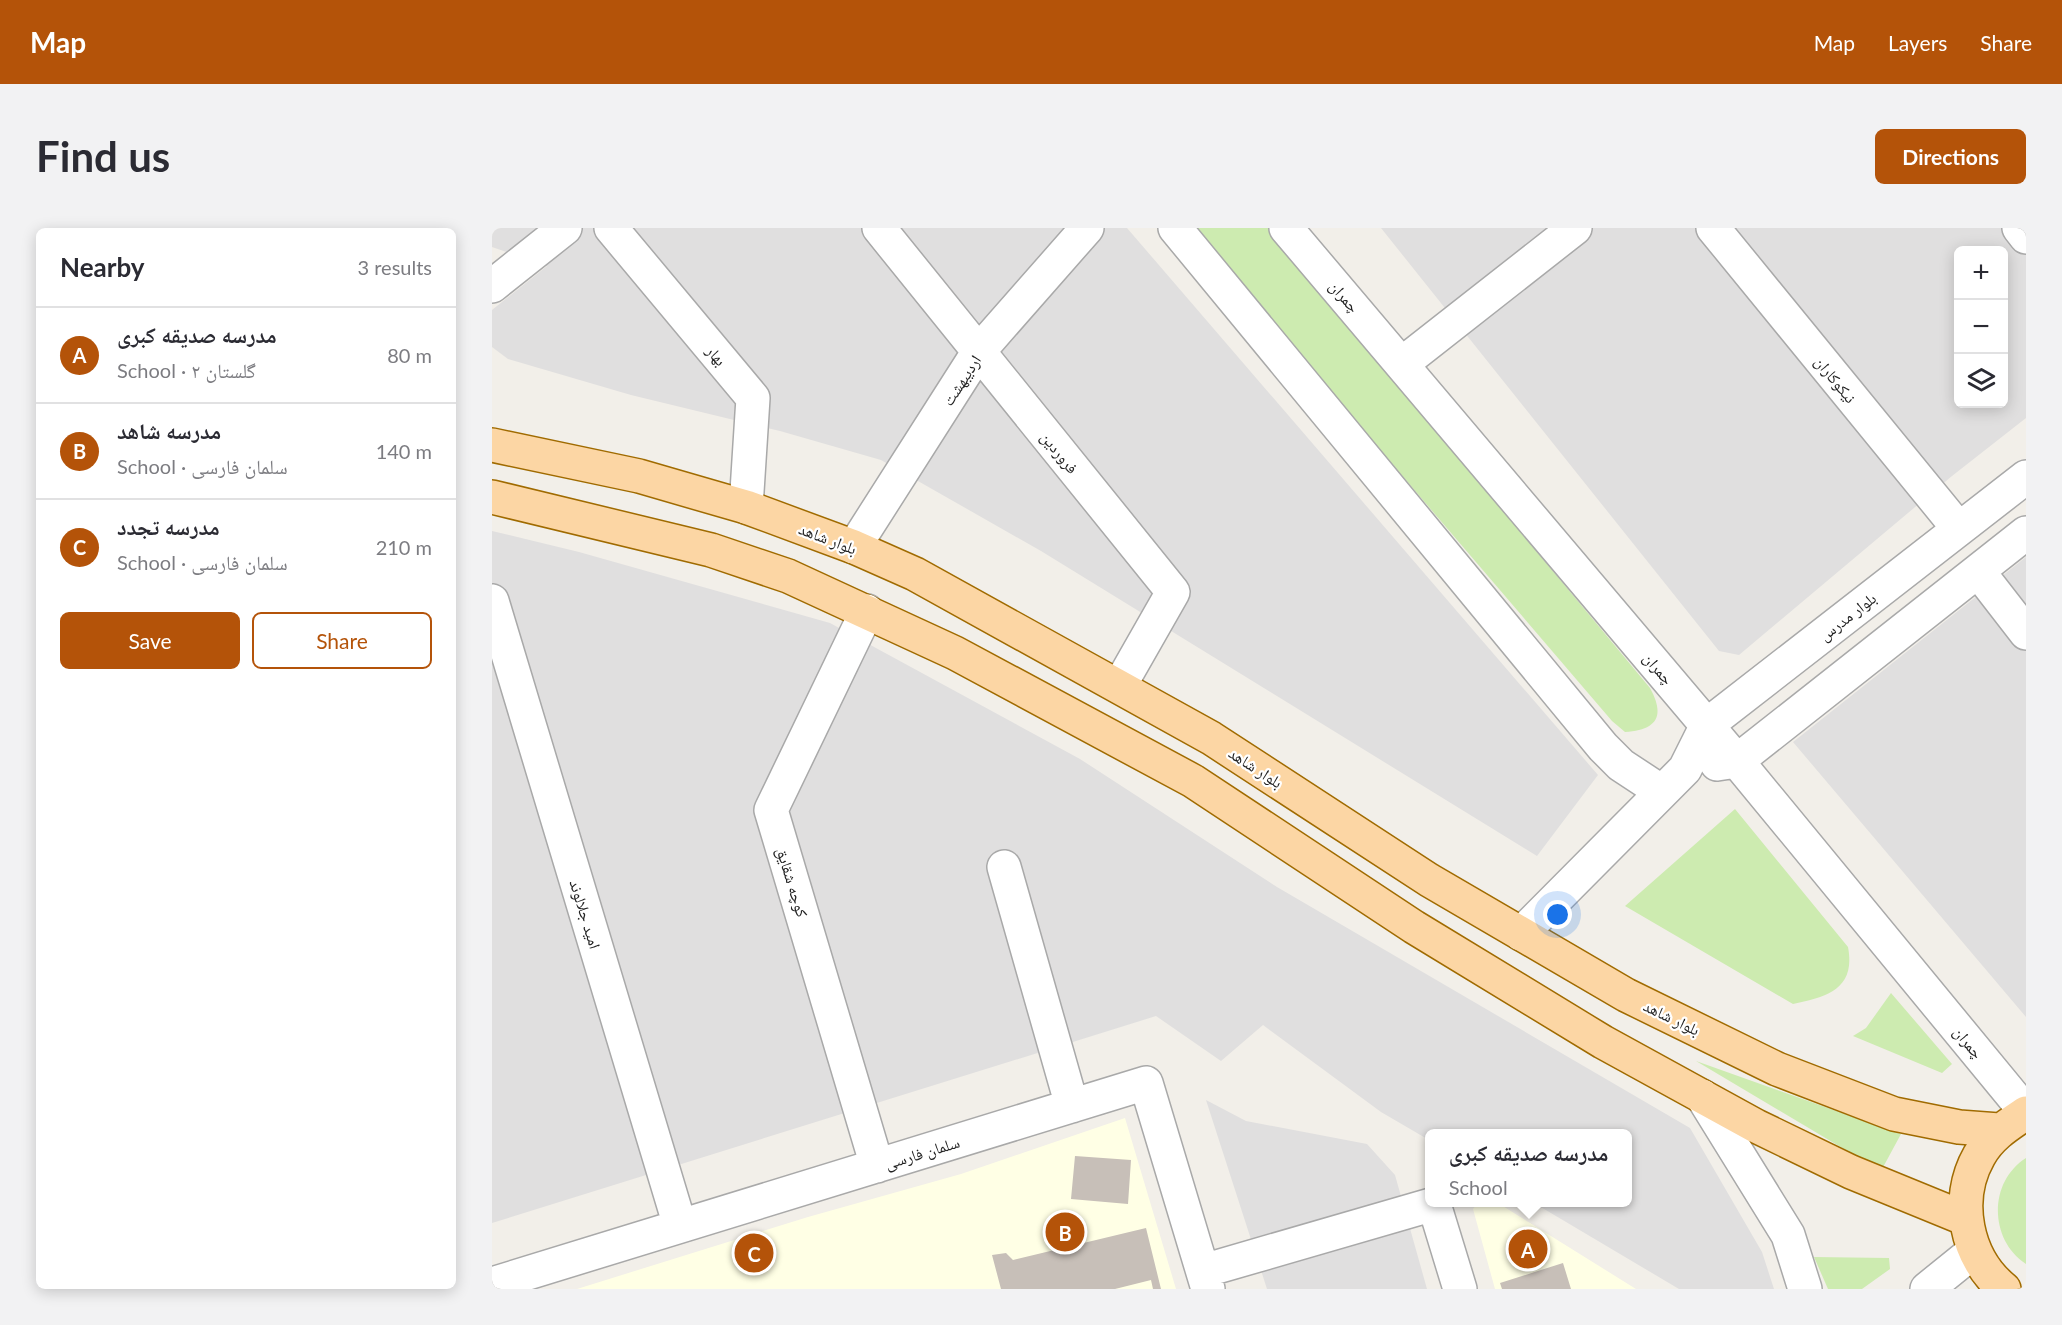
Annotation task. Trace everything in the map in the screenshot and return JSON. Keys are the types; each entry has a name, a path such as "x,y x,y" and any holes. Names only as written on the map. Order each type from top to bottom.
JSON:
{"main road":[{"name":"بلوار شاهد","path":"492,445 639,476 746,507 854,547 925,579 1120,685 1211,738 1429,880 1626,995 1777,1069 1894,1114 1959,1127 1999,1130"},
{"path":"492,497 711,550 788,576 955,653 1193,781 1434,939 1604,1042 1702,1096 1851,1172 1966,1219"},
{"path":"2004,1289 1992,1279 1974,1251 1966,1219 1967,1186 1979,1156 1999,1130 2026,1112"}],"street":[{"path":"492,286 565,228"},
{"name":"بهار","path":"611,228 753,398 746,507"},
{"name":"فروردین","path":"879,228 1173,592 1120,685"},
{"name":"اردیبهشت","path":"854,547 979,351 1087,228"},
{"path":"1175,228 1603,747 1621,765 1662,792"},
{"name":"چمران","path":"1286,228 1403,363 1737,760 2026,1112"},
{"path":"1403,363 1575,228"},
{"name":"نیکوکاران","path":"1713,228 1959,529"},
{"path":"2019,228 2026,237"},
{"name":"بلوار مدرس","path":"1521,933 1685,769 1707,725 2026,477"},
{"path":"1685,769 1737,760 2026,533"},
{"path":"1978,571 2026,633"},
{"name":"امید جلالوند","path":"492,601 680,1226"},
{"name":"کوچه شقایق","path":"867,611 771,810 877,1166"},
{"path":"1004,867 1072,1106"},
{"name":"سلمان فارسی","path":"492,1284 1146,1083 1205,1280"},
{"path":"1702,1096 1788,1235 1805,1289"},
{"path":"1205,1280 1425,1207"},
{"path":"1435,1207 1460,1289"},
{"path":"1927,1289 1974,1251"}],"shaded area":[{"path":"492,228 1127,228 1598,775 1537,856 1041,551 881,460 780,431 631,395 508,359 492,347 492,310 547,266 492,247"},
{"path":"1381,228 2026,228 2026,418 1952,476 1739,655 1719,651"},
{"path":"492,531 579,552 830,623 1080,759 1277,887 1690,1128 1762,1252 1774,1289 1679,1289 1541,1207 1632,1207 1632,1129 1425,1129 1425,1138 1381,1112 1263,1025 1221,1061 1156,1016 492,1223"},
{"path":"2026,557 2026,1017 1793,742"},
{"path":"1206,1100 1246,1121 1367,1144 1395,1175 1427,1289 1267,1289"},
{"path":"1125,1118 1176,1289 577,1289 808,1217 961,1174"},
{"path":"1475,1207 1504,1207 1636,1289 1495,1289 1473,1209"}],"green space":[{"path":"1190,228 1268,228 1650,688 1657,707 1655,720 1651,725 1636,731 1625,732 1612,721"},
{"path":"1735,809 1848,947 1848,973 1836,989 1827,994 1793,1004 1625,906"},
{"path":"1891,993 1952,1064 1942,1073 1853,1036 1866,1028"},
{"path":"1696,1061 1901,1134 1881,1171"},
{"path":"2026,1158 2026,1264 2014,1254 2005,1241 1998,1211 2005,1181 2014,1168"},
{"path":"1814,1257 1889,1258 1890,1269 1862,1289 1828,1289"}],"building":[{"path":"1075,1156 1131,1160 1128,1204 1071,1199"},
{"path":"1146,1228 1161,1289 1153,1289 1151,1280 1115,1289 1001,1289 992,1255 1006,1253 1013,1260"},
{"path":"1563,1263 1571,1289 1502,1289 1500,1283"}],"place":[{"name":"مدرسه شاهد","path":"1065,1232"},
{"name":"مدرسه صدیقه کبری","path":"1528,1249"},
{"name":"مدرسه تجدد","path":"754,1253"}]}
